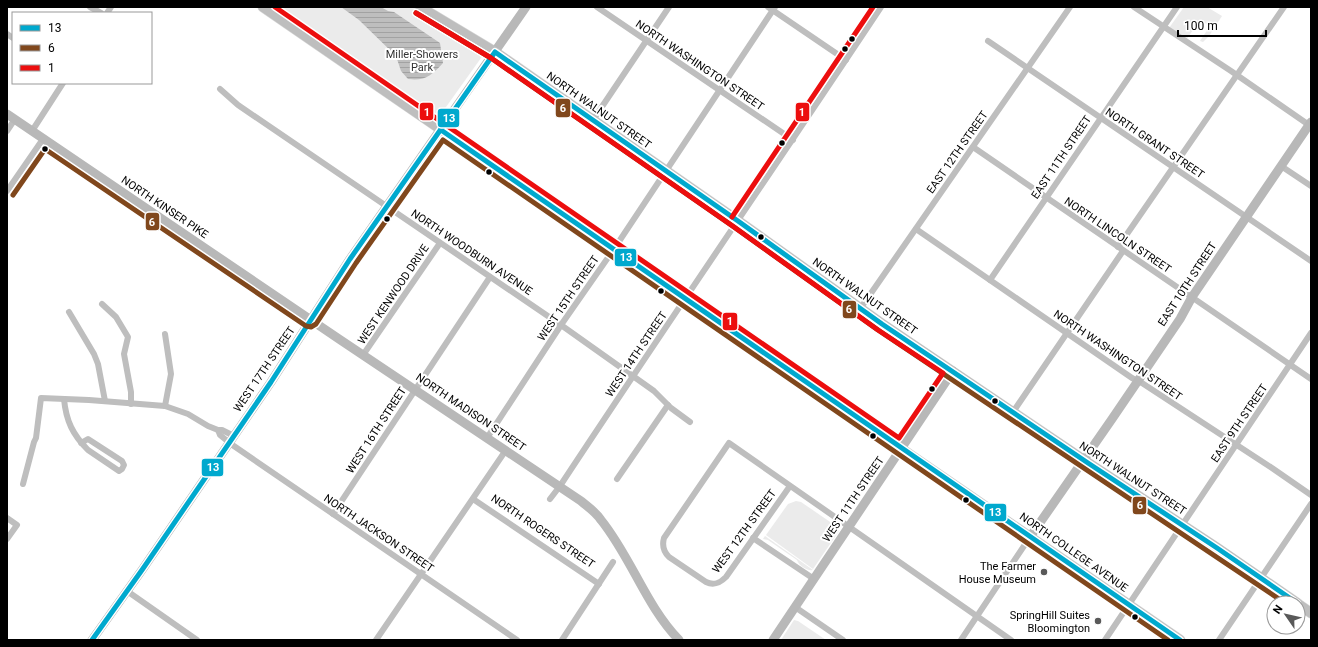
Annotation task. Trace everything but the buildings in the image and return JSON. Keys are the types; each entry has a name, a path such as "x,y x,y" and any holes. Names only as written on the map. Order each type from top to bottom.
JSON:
{"main road":[{"name":"NORTH COLLEGE AVENUE","path":"263,7 686,298 750,345 1180,640"},
{"name":"NORTH WALNUT STREET","path":"420,7 495,52 738,221 860,309 1286,595"}],"street":[{"path":"90,7 99,12"},
{"name":"WEST 17TH STREET","path":"92,640 287,357 310,320 387,207 526,7"},
{"name":"NORTH WASHINGTON STREET","path":"597,7 793,140"},
{"path":"593,120 669,7"},
{"name":"WEST 14TH STREET","path":"550,499 793,140 881,7"},
{"name":"EAST 12TH STREET","path":"860,309 1070,7"},
{"path":"1134,7 1310,124"},
{"name":"EAST 11TH STREET","path":"990,280 1177,7"},
{"path":"1012,412 1067,333 1172,168 1284,7"},
{"path":"772,8 846,60"},
{"name":"WEST 15TH STREET","path":"487,438 561,325 720,91 772,8"},
{"name":"NORTH GRANT STREET","path":"988,41 1311,262"},
{"path":"32,131 62,84"},
{"name":"NORTH WOODBURN AVENUE","path":"220,89 238,105 561,325 654,391 668,405 690,422"},
{"name":"NORTH KINSER PIKE","path":"7,114 310,320"},
{"path":"8,130 15,119"},
{"name":"EAST 10TH STREET","path":"1030,537 1138,381 1180,319 1192,297 1310,124"},
{"path":"7,191 43,138"},
{"name":"NORTH LINCOLN STREET","path":"973,147 1311,379"},
{"path":"1281,166 1311,186"},
{"name":"NORTH WASHINGTON STREET","path":"916,228 1138,381 1311,495"},
{"name":"WEST KENWOOD DRIVE","path":"363,355 440,243"},
{"name":"WEST 16TH STREET","path":"333,514 490,278"},
{"path":"102,304 116,317 128,337 124,354 131,392 131,404"},
{"path":"69,312 94,354 98,364 105,401"},
{"name":"NORTH MADISON STREET","path":"310,320 560,486 593,511 611,533 652,603 679,640"},
{"name":"EAST 9TH STREET","path":"1105,640 1311,333"},
{"path":"23,484 36,438 41,398 165,406 171,374 165,334"},
{"name":"WEST 11TH STREET","path":"773,640 953,371"},
{"path":"64,400 69,425 75,436 81,443 88,450 119,471 122,469 124,465 122,461 88,439 81,443"},
{"path":"617,479 668,405"},
{"name":"NORTH JACKSON STREET","path":"165,406 188,414 218,430 222,430 231,439 333,514 517,640"},
{"name":"WEST 12TH STREET","path":"729,443 790,486 753,538 726,577 720,582 712,584 669,557 665,553 663,547 664,538 729,443"},
{"path":"376,640 506,450"},
{"path":"790,486 1011,640"},
{"name":"NORTH ROGERS STREET","path":"473,499 599,584"},
{"path":"1219,640 1260,577 1311,504"},
{"path":"7,518 17,525 7,539"},
{"path":"961,640 1030,537"},
{"path":"753,538 814,579"},
{"path":"562,640 613,562"},
{"path":"127,591 197,640"},
{"path":"795,607 843,640"}],"green space":[{"name":"Miller-Showers Park","path":"272,7 414,7 486,51 436,121"},
{"path":"1184,7 1207,7 1222,16 1209,36 1203,42 1200,41 1210,26 1200,20 1186,40 1169,28"},
{"path":"796,501 801,502 836,526 839,531 813,569 766,535 788,504"},
{"path":"765,536 813,570 804,568 797,560 768,540 763,539"},
{"path":"794,620 798,621 826,640 781,640"}],"shaded area":[{"path":"341,7 381,7 388,11 394,12 440,43 443,63 427,77 408,79 401,71 396,56 359,20"}],"transit line":[{"name":"1","path":"275,7 899,438 943,373 878,330 734,227 491,58 416,13"},
{"name":"1","path":"732,217 873,7"},
{"name":"6","path":"416,13 491,58 734,227 878,330 1273,595"},
{"name":"13","path":"92,640 271,382 350,259 495,52 738,221 882,324 1285,595"},
{"name":"13","path":"441,130 1180,640"},
{"name":"6","path":"13,195 45,149 306,326 311,327 316,324 356,263 443,140 1168,640"}],"place":[{"name":"The Farmer House Museum","path":"1044,572"},
{"name":"SpringHill Suites Bloomington","path":"1098,621"}]}
